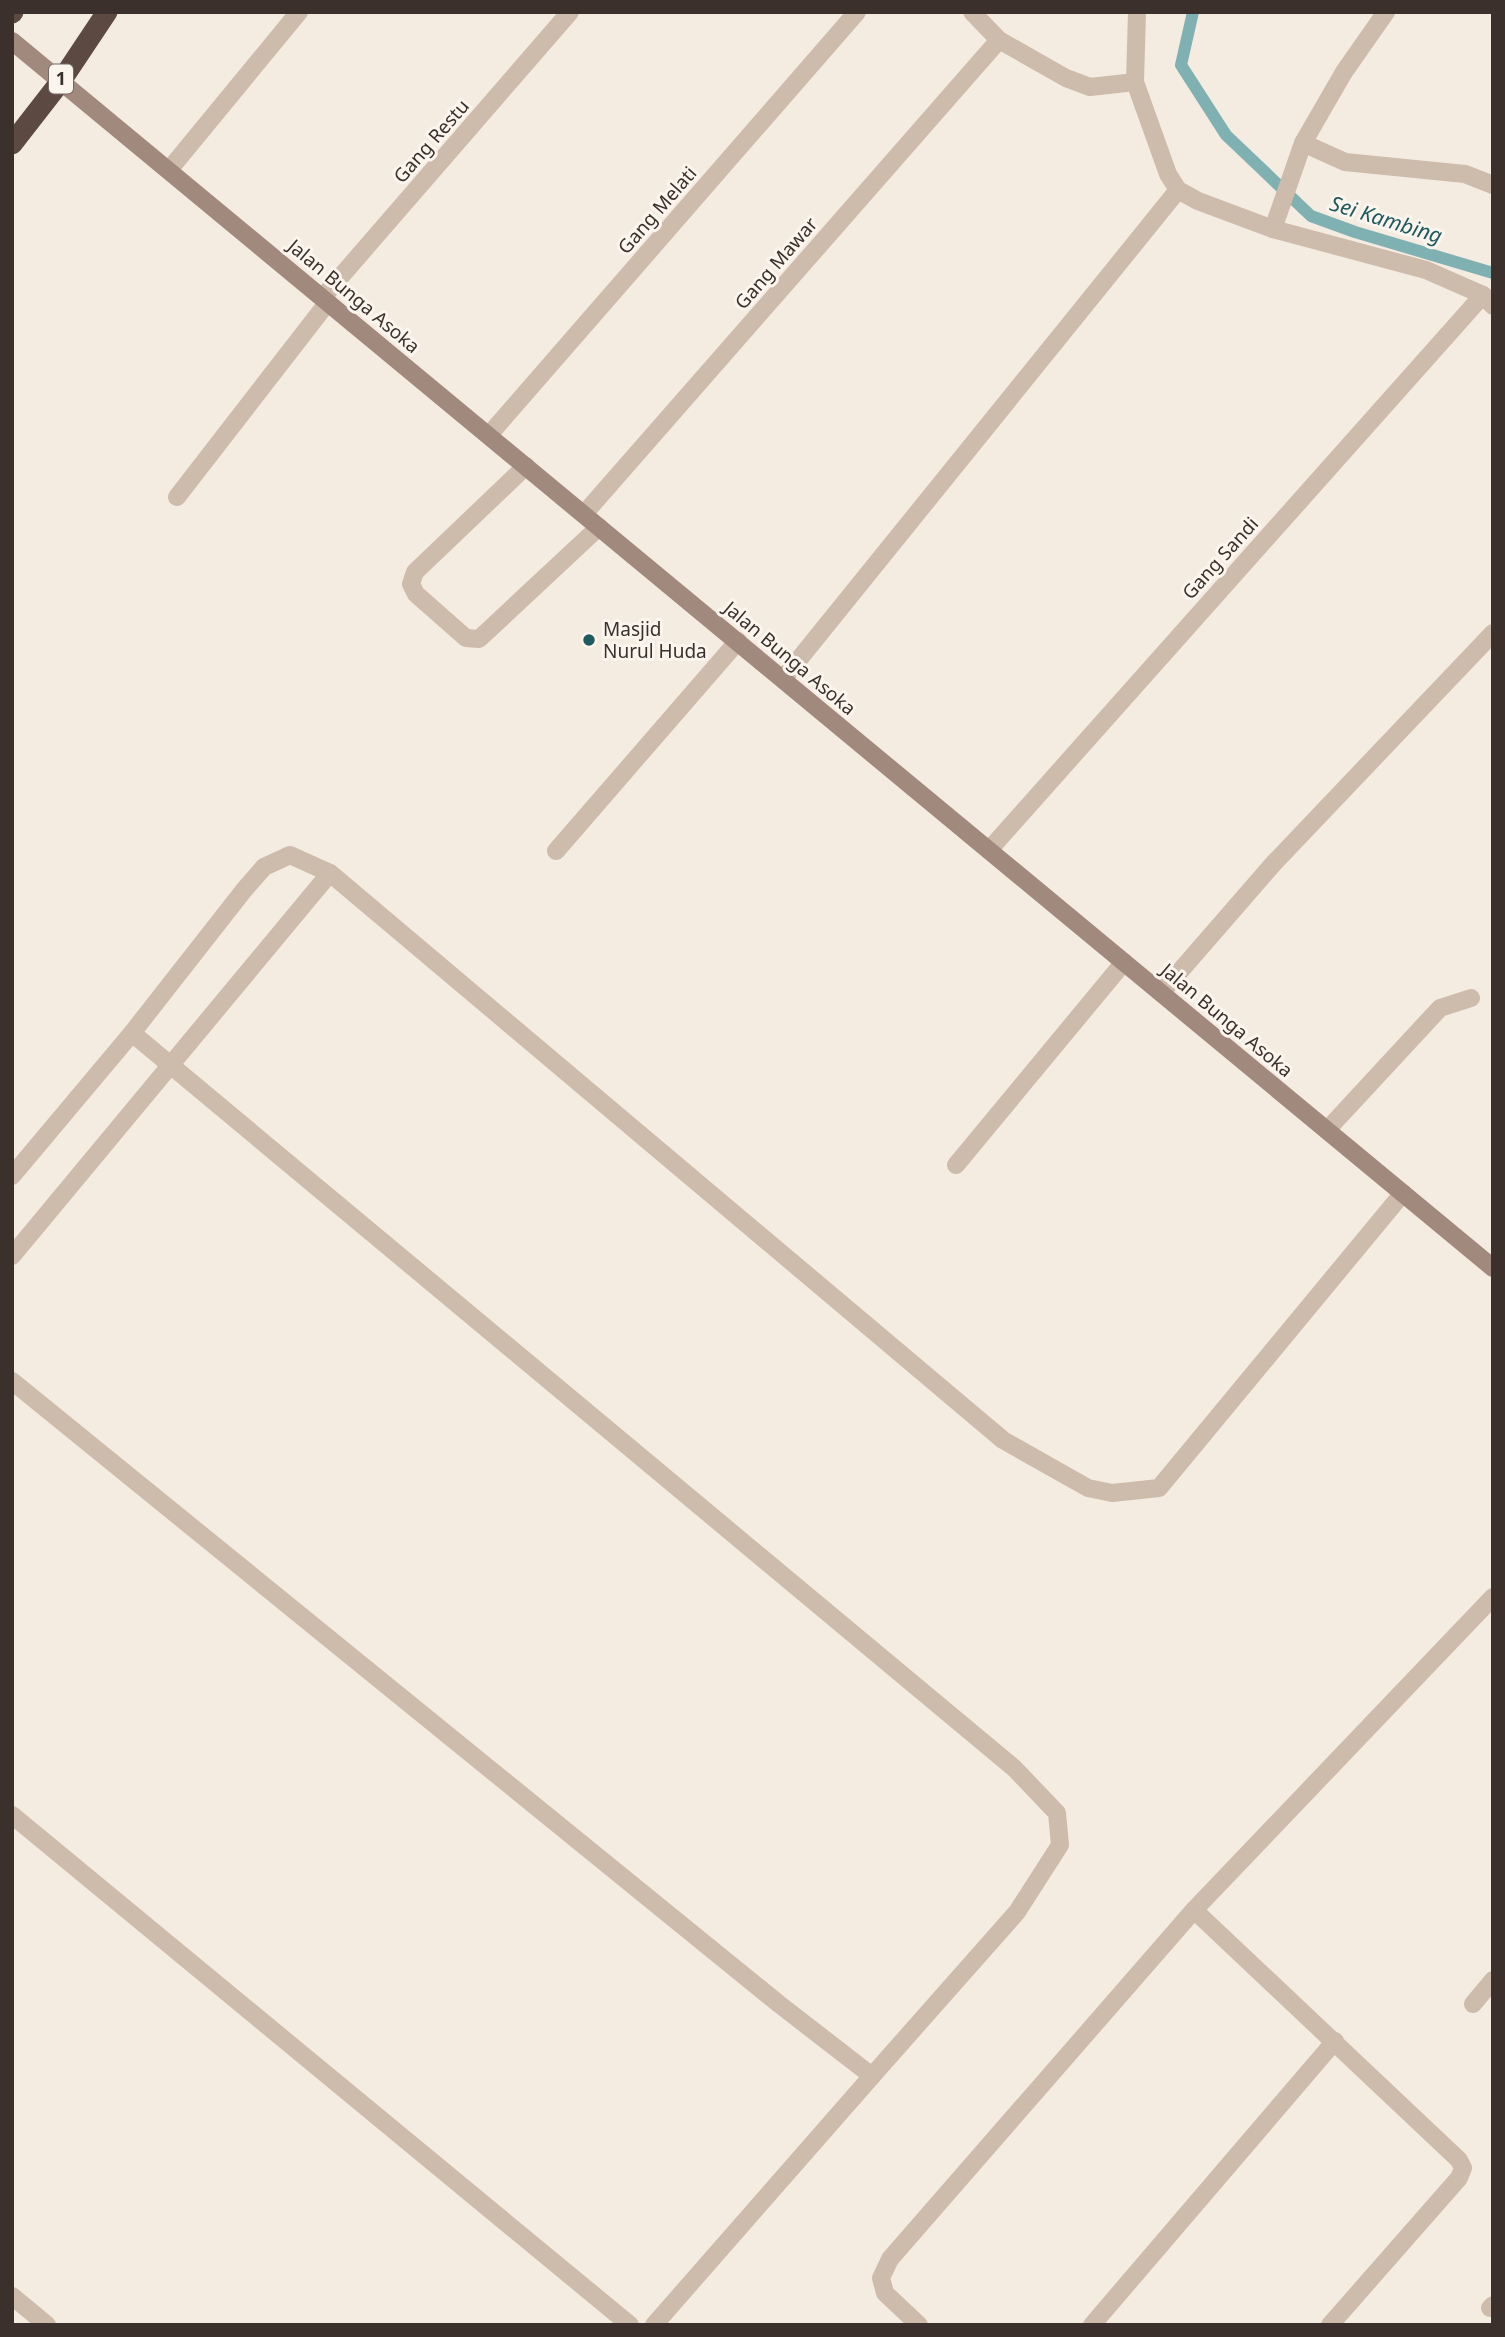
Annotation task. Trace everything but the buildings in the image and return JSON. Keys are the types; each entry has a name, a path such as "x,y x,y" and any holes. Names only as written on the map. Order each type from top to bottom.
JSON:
{"highway":[{"name":"1","path":"12,144 61,80 107,12"}],"street":[{"path":"169,170 299,12"},
{"name":"Gang Restu","path":"177,497 326,300 570,12"},
{"name":"Gang Melati","path":"489,435 857,12"},
{"path":"972,12 999,40 1066,78 1090,86 1135,82"},
{"path":"1137,12 1135,82 1168,174 1178,190 1198,201 1273,229 1426,270 1488,300"},
{"path":"1273,229 1301,150 1344,72 1387,12"},
{"name":"Gang Mawar","path":"584,514 999,40"},
{"name":"Jalan Bunga Asoka","path":"12,41 1493,1268"},
{"path":"1301,150 1345,162 1465,174 1493,185"},
{"path":"783,679 1178,190"},
{"name":"Gang Sandi","path":"989,850 1488,300"},
{"path":"526,466 415,572 411,584 416,594 466,638 479,639 599,527"},
{"path":"1161,993 1274,863 1493,633"},
{"path":"556,851 738,642"},
{"path":"12,1176 132,1033 244,890 264,867 290,855 330,873 1003,1440 1088,1488 1112,1493 1158,1488 1404,1194"},
{"path":"12,1256 330,873"},
{"path":"956,1165 1124,962"},
{"path":"1327,1130 1440,1008 1471,998"},
{"path":"132,1033 1014,1768 1057,1813 1060,1845 1017,1912 654,2325"},
{"path":"12,1381 768,1995 872,2076"},
{"path":"919,2325 885,2293 881,2278 890,2259 1194,1910 1493,1597"},
{"path":"12,1815 630,2325"},
{"path":"1194,1910 1335,2041 1459,2160 1463,2168 1460,2178 1329,2325"},
{"path":"1473,2004 1493,1980"},
{"path":"1093,2325 1335,2041"},
{"path":"12,2296 47,2325"}],"waterway":[{"name":"Sei Kambing","path":"1193,12 1181,65 1226,135 1311,216 1355,232 1493,273"}],"place":[{"name":"Masjid Nurul Huda","path":"589,640"}]}
